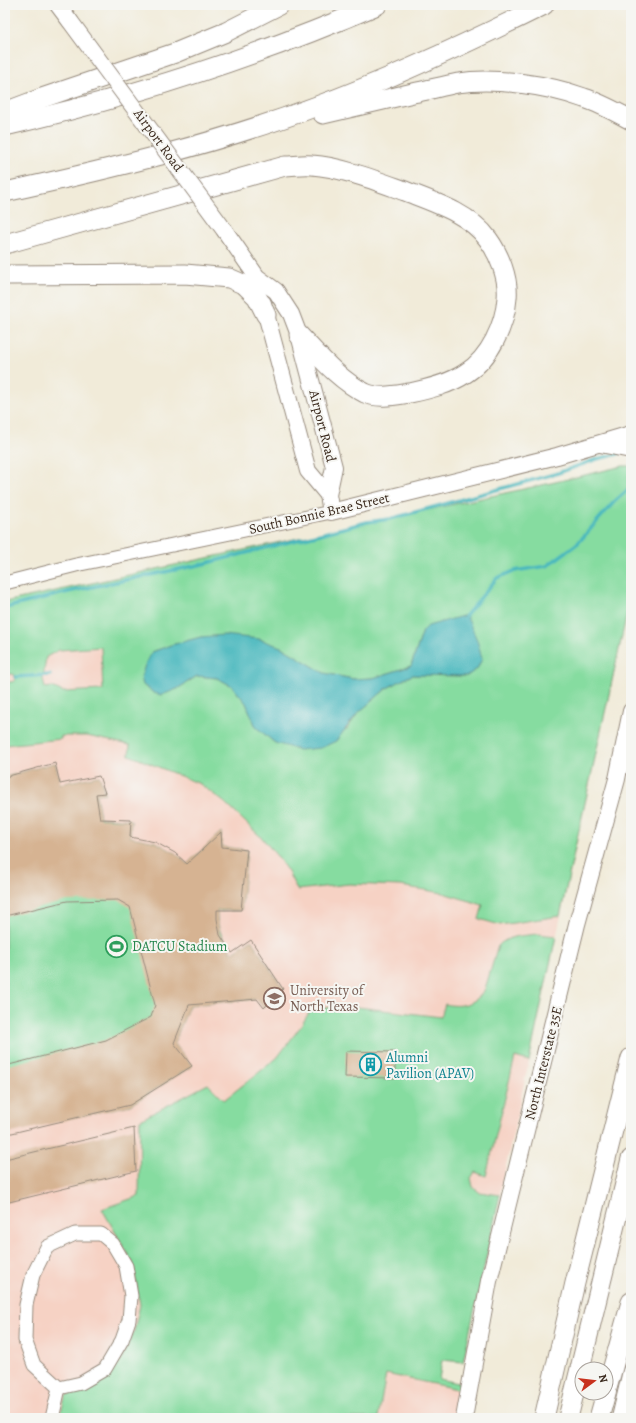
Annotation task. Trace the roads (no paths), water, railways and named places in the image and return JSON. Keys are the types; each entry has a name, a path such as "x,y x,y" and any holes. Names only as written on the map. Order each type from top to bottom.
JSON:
{"highway":[{"path":"5,112 175,53 226,32 278,5"},
{"path":"5,126 68,112 153,88 234,62 304,36 377,5"},
{"path":"234,134 318,106 371,84 465,43 544,5"},
{"path":"5,192 144,159 234,134 459,83 518,83 537,86 584,98 631,120"},
{"path":"5,244 284,166 312,165 339,170 376,181 452,211 471,222 487,238 496,252 502,267 506,282 507,297 504,314 492,346 482,360 467,372 446,383 396,395 379,396 366,394 334,372 299,335"},
{"path":"5,275 186,274 229,278 245,285 257,297 266,315"},
{"path":"544,1418 575,1283 631,1058"},
{"path":"568,1418 631,1159"},
{"path":"614,1363 631,1302"},
{"path":"599,1418 604,1401"}],"main road":[{"name":"Airport Road","path":"58,5 225,231 257,277 276,291 291,314 299,335 334,467 328,495 332,512"},
{"name":"Airport Road","path":"257,277 308,471 328,495"},
{"name":"South Bonnie Brae Street","path":"332,512 557,456 631,434"},
{"path":"599,444 631,450"},
{"name":"North Interstate 35E","path":"464,1418 489,1281 577,924 617,779 631,711"},
{"path":"620,1418 631,1371"}],"street":[{"name":"South Bonnie Brae Street","path":"5,583 76,565 332,512"},
{"path":"75,1234 101,1234 113,1244 126,1266 131,1296 129,1320 122,1340 105,1369 81,1383 59,1388 34,1365 25,1340 26,1305 33,1274 47,1247 75,1234"},
{"path":"52,1418 59,1388"}],"water":[{"path":"466,615 477,640 482,659 477,669 467,676 412,675 387,688 358,713 336,741 321,748 299,750 275,743 256,727 246,703 232,686 217,678 197,676 177,689 162,695 154,693 143,685 141,677 152,652 201,637 224,635 259,639 281,647 324,673 353,679 373,678 411,666 423,631 428,626"}],"waterway":[{"path":"5,608 72,591 199,565 367,522 390,519 558,473 597,459 618,454"},
{"path":"463,619 497,578 514,571 547,566 578,543 614,502 631,487"},
{"path":"15,677 50,675"}],"place":[{"name":"DATCU Stadium","path":"117,946"},
{"name":"University of North Texas","path":"274,998"},
{"name":"Alumni Pavilion (APAV)","path":"370,1065"}]}
